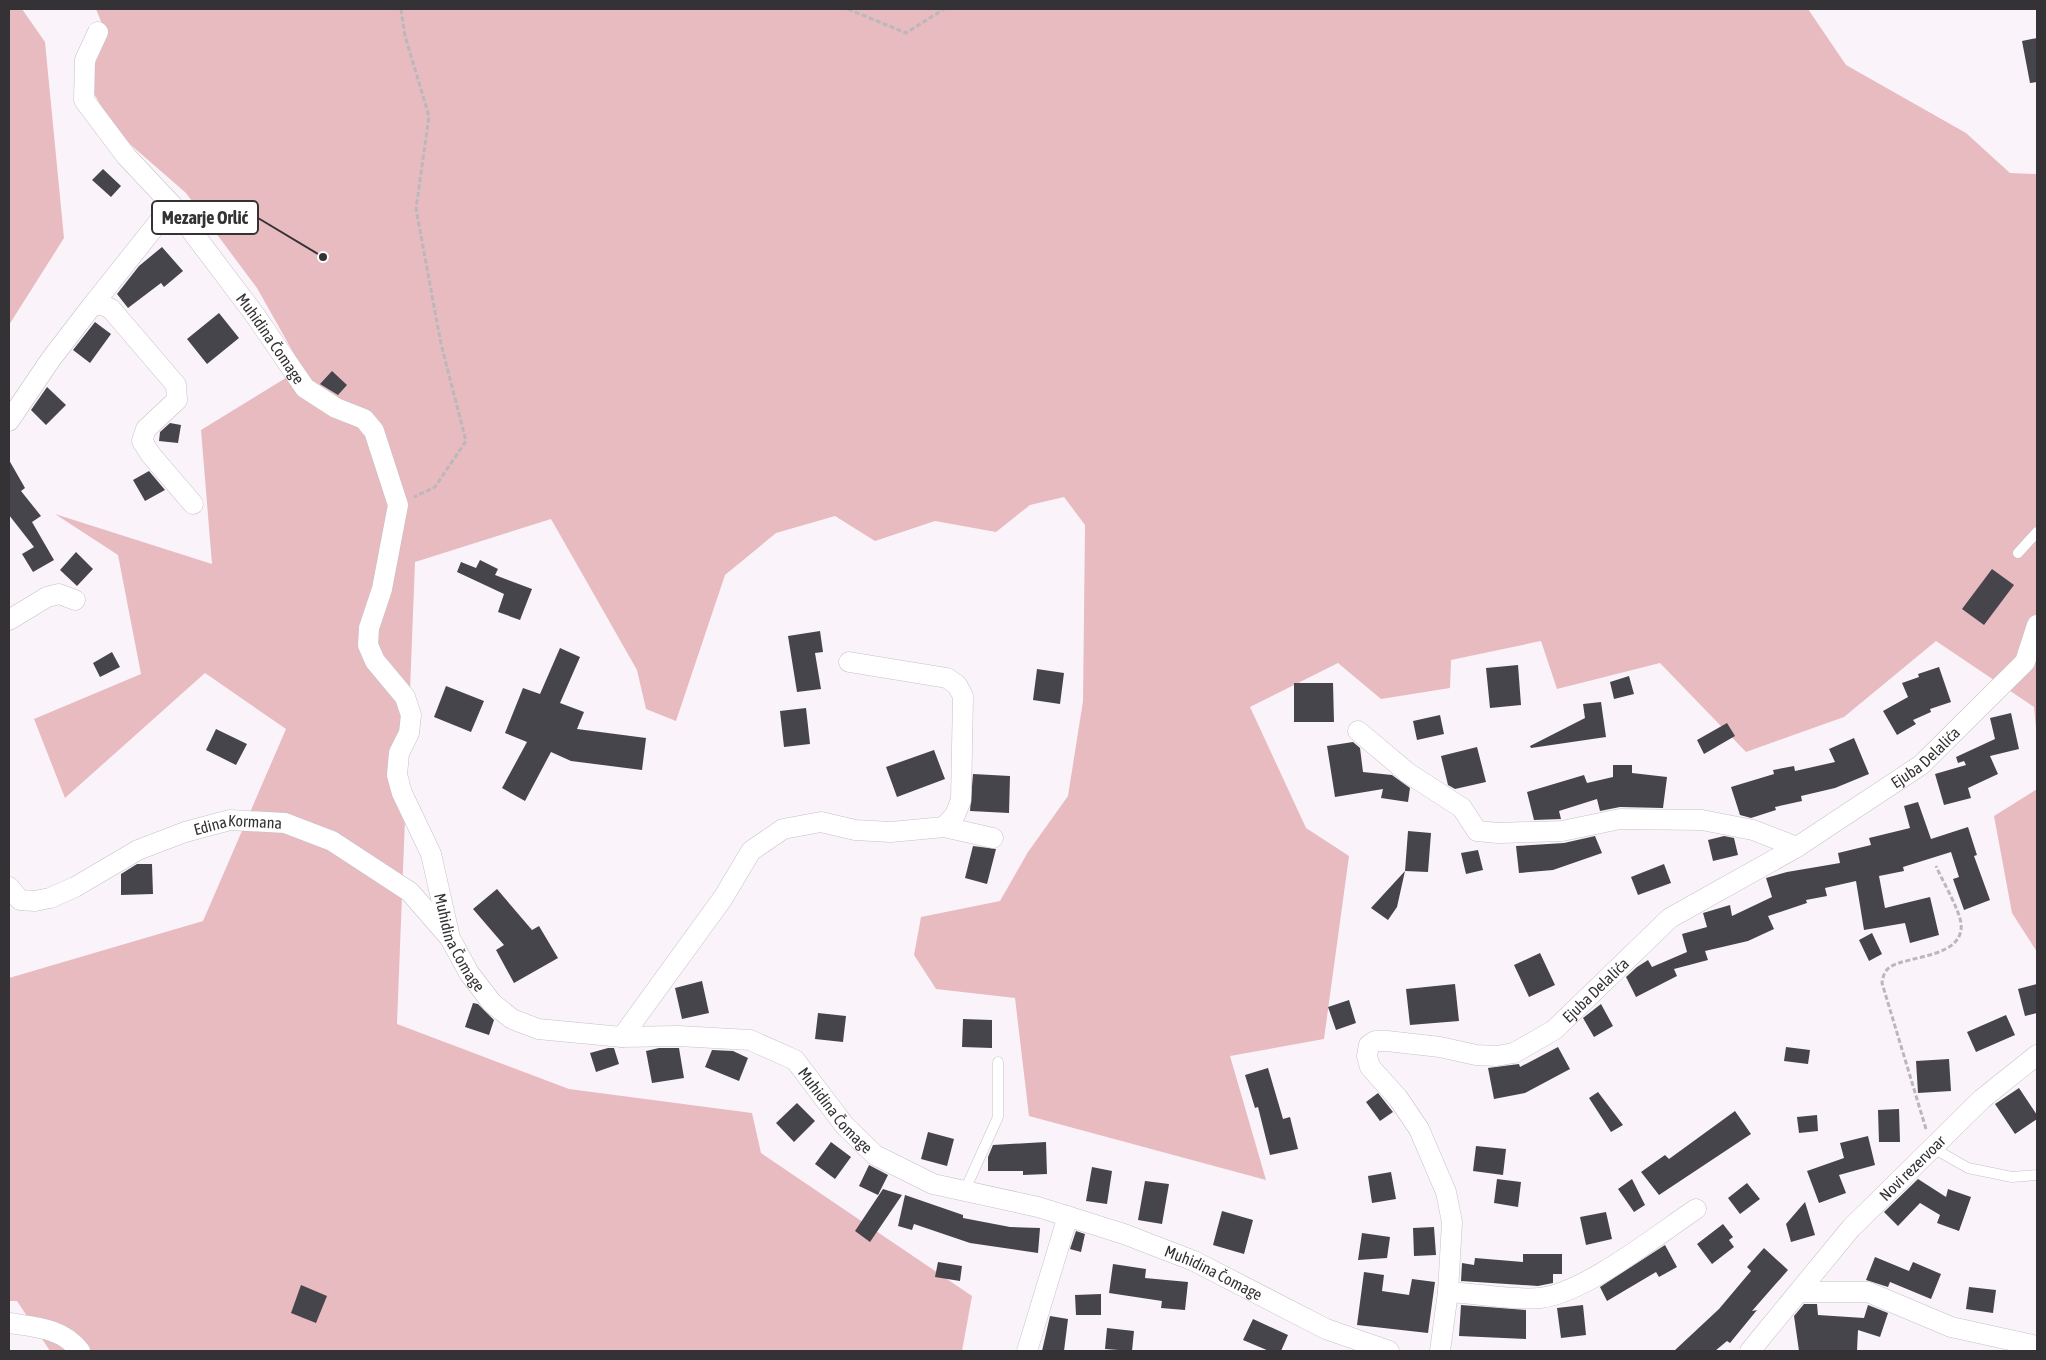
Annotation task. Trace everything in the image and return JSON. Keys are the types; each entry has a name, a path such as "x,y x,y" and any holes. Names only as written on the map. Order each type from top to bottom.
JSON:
{"street":[{"name":"Muhidina Čomage","path":"98,32 85,60 84,100 126,156 172,205 255,315 305,388 336,408 364,419 374,431 398,505 382,589 369,628 368,645 375,661 405,697 411,715 409,733 399,753 397,774 402,793 432,854 450,938 469,972 492,1003 512,1019 538,1029 622,1037 678,1036 750,1040 795,1060 820,1090 845,1126 875,1155 933,1184 1038,1206 1124,1234 1194,1261 1326,1329 1389,1351"},
{"path":"9,421 51,359 172,205"},
{"path":"91,306 102,304 110,309 176,385 177,400 146,429 142,441 193,504"},
{"path":"9,620 47,598 59,594 74,600"},
{"name":"Ejuba Delalića","path":"1440,1351 1448,1292 1452,1222 1446,1192 1419,1129 1398,1098 1370,1067 1367,1056 1369,1045 1375,1042 1387,1041 1440,1047 1476,1055 1496,1056 1514,1053 1554,1030 1670,918 1797,846 1921,765 2024,662 2037,625"},
{"path":"849,662 947,678 957,685 963,696 961,800 956,815 944,827"},
{"path":"1358,731 1408,773 1462,808 1477,831 1498,833 1562,831 1620,819 1702,820 1753,830 1797,846"},
{"name":"Edina Kormana","path":"9,887 20,900 35,901 50,898 75,887 138,850 185,832 230,820 285,823 332,841 410,892 450,938"},
{"path":"622,1037 723,898 751,850 782,829 821,822 855,830 891,832 944,827 993,838"},
{"name":"Novi rezervoar","path":"1750,1351 1851,1228 1982,1099 2037,1055"},
{"path":"1448,1292 1539,1298 1565,1293 1610,1266 1696,1209"},
{"path":"1027,1351 1068,1216"},
{"path":"1800,1292 1868,1292 1951,1326 2036,1345"},
{"path":"9,1323 53,1330 74,1344 80,1351"}],"lane":[{"path":"2018,553 2037,532"},
{"path":"964,1190 998,1117 998,1062"},
{"path":"1933,1148 1968,1168 2012,1177 2037,1175"}],"path":[{"path":"398,505 435,487 466,441 440,344 416,209 429,116 405,36 402,9"},
{"path":"848,9 906,33 944,9"},
{"path":"1933,1148 1882,984 1884,973 1890,966 1940,952 1954,942 1960,934 1961,922 1936,866"}],"shaded area":[{"path":"9,9 22,9 45,42 64,238 9,325"},
{"path":"96,9 1808,9 1846,65 1966,133 2010,173 2037,174 2037,739 2034,707 1936,641 1844,717 1746,752 1660,663 1557,689 1541,641 1451,660 1450,688 1381,699 1338,663 1250,707 1306,828 1349,856 1324,1039 1230,1056 1266,1180 1029,1116 1015,998 936,989 914,955 921,917 1000,901 1028,852 1068,796 1083,701 1085,525 1064,497 1030,505 996,532 935,521 875,541 835,516 776,533 725,575 676,721 646,709 637,670 551,519 415,562 397,1024 569,1089 752,1113 761,1153 972,1296 962,1351 50,1351 17,1301 9,1301 9,978 203,921 286,729 205,673 65,798 34,719 141,674 118,555 55,514 212,564 201,430 302,368 257,288 186,193 116,132 88,83 106,34"},
{"path":"2037,789 2037,952 2012,913 1994,816"}],"building":[{"path":"2037,38 2037,82 2030,83 2022,41"},
{"path":"103,169 121,186 111,197 92,180"},
{"path":"162,247 183,271 164,287 161,283 128,308 117,294 139,266"},
{"path":"219,313 239,338 207,364 187,339"},
{"path":"95,322 111,334 90,363 73,350"},
{"path":"332,371 347,385 338,395 320,384"},
{"path":"47,387 66,405 46,425 31,410"},
{"path":"170,423 181,425 178,443 159,441 160,432"},
{"path":"9,460 25,488 21,491 41,516 32,522 54,560 33,572 22,554 34,547 9,515"},
{"path":"149,471 165,490 145,501 133,480"},
{"path":"76,552 93,569 77,586 60,570"},
{"path":"480,560 498,569 495,575 532,589 520,620 498,612 504,594 457,572 461,562 476,568"},
{"path":"1992,569 2014,585 1984,625 1962,609"},
{"path":"820,631 823,652 815,653 821,689 797,692 788,636"},
{"path":"560,648 580,657 560,703 584,712 577,729 646,738 642,770 571,761 551,752 525,801 502,788 527,742 505,733 523,688 540,694"},
{"path":"112,652 120,667 100,677 93,663"},
{"path":"1518,665 1521,705 1490,708 1486,668"},
{"path":"1939,667 1951,702 1930,709 1931,712 1913,720 1916,724 1897,735 1883,711 1908,697 1902,683 1919,677 1918,674"},
{"path":"1037,669 1064,673 1060,704 1033,700"},
{"path":"1629,676 1634,694 1614,699 1610,682"},
{"path":"1294,683 1333,683 1334,722 1294,722"},
{"path":"446,686 484,701 471,732 434,717"},
{"path":"1601,702 1606,737 1531,748 1530,746 1585,718 1583,704"},
{"path":"806,708 810,744 784,747 780,711"},
{"path":"2011,713 2019,749 1990,756 1998,774 1968,788 1971,798 1944,805 1935,774 1966,765 1964,761 1958,763 1956,757 1995,739 1990,718"},
{"path":"1440,715 1444,734 1417,740 1413,721"},
{"path":"1727,723 1735,736 1704,754 1697,740"},
{"path":"216,729 247,744 236,765 206,750"},
{"path":"1854,738 1869,774 1835,788 1801,796 1802,801 1775,807 1776,810 1751,818 1740,815 1731,787 1774,774 1773,770 1794,766 1795,771 1835,762 1829,749"},
{"path":"1353,742 1360,748 1363,772 1392,775 1410,788 1408,802 1381,798 1383,789 1335,797 1327,746"},
{"path":"1477,747 1486,782 1455,789 1448,785 1441,756"},
{"path":"934,750 945,779 897,797 886,767"},
{"path":"1613,765 1632,765 1632,773 1667,777 1663,808 1620,807 1600,811 1597,799 1559,811 1561,819 1534,820 1527,792 1584,775 1587,783 1613,777"},
{"path":"973,774 1010,776 1009,813 970,811"},
{"path":"1918,802 1931,839 1968,827 1977,855 1974,856 1990,900 1964,910 1953,879 1959,877 1951,852 1903,867 1904,871 1879,876 1885,908 1930,897 1939,935 1910,943 1905,923 1864,930 1856,881 1825,888 1827,896 1806,900 1807,903 1768,916 1774,929 1748,941 1705,951 1708,960 1674,969 1677,976 1636,997 1626,977 1648,960 1652,967 1687,952 1682,934 1707,927 1703,913 1730,905 1732,916 1772,897 1766,878 1787,872 1840,863 1838,853 1871,845 1869,838 1910,828 1904,806"},
{"path":"1408,831 1431,833 1428,872 1405,871"},
{"path":"1595,836 1602,853 1553,870 1519,873 1516,846 1564,843"},
{"path":"1724,836 1734,838 1738,855 1713,861 1708,840"},
{"path":"973,846 996,849 987,884 965,878"},
{"path":"1478,850 1483,870 1466,874 1461,853"},
{"path":"137,864 152,864 153,894 121,895 121,874"},
{"path":"1664,864 1671,883 1638,895 1631,877"},
{"path":"1405,871 1397,907 1388,920 1371,908"},
{"path":"497,889 532,930 539,926 558,958 514,983 496,950 504,945 473,909"},
{"path":"1872,933 1882,954 1869,961 1859,940"},
{"path":"1540,953 1555,985 1529,997 1514,965"},
{"path":"702,981 709,1013 682,1019 675,988"},
{"path":"1455,984 1459,1021 1410,1025 1406,989"},
{"path":"2037,984 2037,1013 2025,1016 2018,989"},
{"path":"1349,1000 1356,1023 1336,1030 1328,1007"},
{"path":"473,1003 478,1004 494,1020 489,1035 465,1027"},
{"path":"1601,1004 1613,1026 1594,1037 1583,1018"},
{"path":"818,1013 846,1016 843,1042 815,1039"},
{"path":"2006,1015 2015,1035 1976,1052 1967,1032"},
{"path":"963,1019 992,1020 992,1048 962,1047"},
{"path":"1558,1047 1570,1069 1525,1093 1494,1099 1488,1068 1519,1064 1520,1067"},
{"path":"1786,1047 1810,1050 1808,1064 1784,1061"},
{"path":"614,1048 619,1064 596,1072 590,1053"},
{"path":"659,1048 679,1048 684,1078 652,1083 646,1051"},
{"path":"712,1050 733,1051 748,1058 739,1081 705,1067"},
{"path":"1949,1059 1951,1091 1918,1093 1916,1061"},
{"path":"1268,1068 1283,1119 1290,1117 1298,1149 1270,1155 1258,1107 1255,1108 1245,1075"},
{"path":"2019,1088 2037,1115 2037,1119 2015,1134 1995,1104"},
{"path":"1598,1092 1623,1125 1611,1132 1589,1098"},
{"path":"1378,1093 1393,1112 1380,1121 1366,1102"},
{"path":"797,1103 815,1121 794,1142 776,1123"},
{"path":"1899,1109 1900,1142 1879,1142 1878,1110"},
{"path":"1735,1111 1751,1134 1659,1195 1641,1172 1665,1155 1669,1159"},
{"path":"1817,1115 1818,1131 1799,1133 1797,1117"},
{"path":"928,1132 954,1139 947,1166 921,1159"},
{"path":"1868,1136 1875,1165 1839,1175 1846,1193 1819,1203 1807,1171 1844,1158 1840,1143"},
{"path":"831,1142 851,1157 835,1179 815,1164"},
{"path":"1046,1142 1047,1174 1023,1175 1023,1171 988,1171 988,1157 993,1145"},
{"path":"1476,1146 1506,1149 1503,1175 1473,1171"},
{"path":"869,1165 888,1175 878,1195 859,1186"},
{"path":"1092,1167 1112,1171 1107,1204 1086,1201"},
{"path":"1391,1172 1396,1199 1372,1203 1368,1176"},
{"path":"1497,1179 1521,1182 1518,1207 1494,1203"},
{"path":"1632,1179 1645,1205 1634,1212 1618,1189"},
{"path":"1918,1179 1946,1197 1948,1189 1971,1197 1959,1231 1937,1223 1940,1215 1920,1203 1898,1226 1884,1212"},
{"path":"1145,1181 1169,1184 1162,1224 1138,1220"},
{"path":"1747,1183 1760,1199 1740,1214 1728,1198"},
{"path":"883,1189 902,1195 870,1242 855,1231"},
{"path":"905,1195 963,1215 963,1218 1010,1227 1040,1228 1038,1253 970,1243 914,1224 912,1230 898,1226"},
{"path":"1805,1202 1815,1235 1791,1242 1786,1224"},
{"path":"1222,1211 1253,1220 1244,1254 1213,1245"},
{"path":"1606,1212 1612,1239 1586,1245 1580,1217"},
{"path":"1723,1224 1733,1237 1729,1240 1734,1247 1712,1264 1697,1244"},
{"path":"1434,1227 1436,1255 1414,1256 1413,1228"},
{"path":"1076,1231 1085,1234 1081,1252 1070,1249"},
{"path":"1362,1233 1390,1237 1387,1258 1358,1260"},
{"path":"1665,1245 1677,1267 1659,1277 1656,1272 1607,1301 1600,1287"},
{"path":"1764,1248 1788,1270 1752,1311 1757,1310 1730,1343 1727,1341 1715,1351 1674,1351 1719,1309 1751,1271 1747,1267"},
{"path":"1523,1254 1562,1254 1562,1274 1553,1274 1553,1283 1538,1286 1461,1281 1462,1263 1474,1265 1475,1258 1523,1262"},
{"path":"1875,1257 1909,1271 1913,1262 1941,1274 1931,1299 1890,1282 1888,1287 1866,1280"},
{"path":"938,1262 962,1266 960,1281 935,1277"},
{"path":"1113,1264 1146,1269 1145,1278 1188,1282 1185,1310 1161,1308 1162,1301 1109,1293"},
{"path":"1364,1272 1384,1275 1382,1291 1409,1295 1412,1279 1435,1282 1428,1333 1357,1325"},
{"path":"301,1285 327,1296 316,1323 291,1313"},
{"path":"1969,1287 1996,1290 1993,1313 1966,1309"},
{"path":"1101,1294 1101,1315 1076,1315 1075,1295"},
{"path":"1804,1304 1817,1304 1818,1315 1864,1318 1868,1305 1888,1313 1880,1337 1858,1330 1857,1351 1799,1351 1794,1316"},
{"path":"1461,1305 1526,1310 1526,1339 1459,1336"},
{"path":"1583,1305 1586,1335 1561,1338 1557,1308"},
{"path":"1050,1316 1068,1319 1064,1351 1042,1351"},
{"path":"1253,1319 1288,1335 1281,1351 1269,1351 1243,1340"},
{"path":"1107,1328 1134,1331 1132,1351 1105,1349"}],"place":[{"name":"Mezarje Orlić","path":"323,257"}]}
